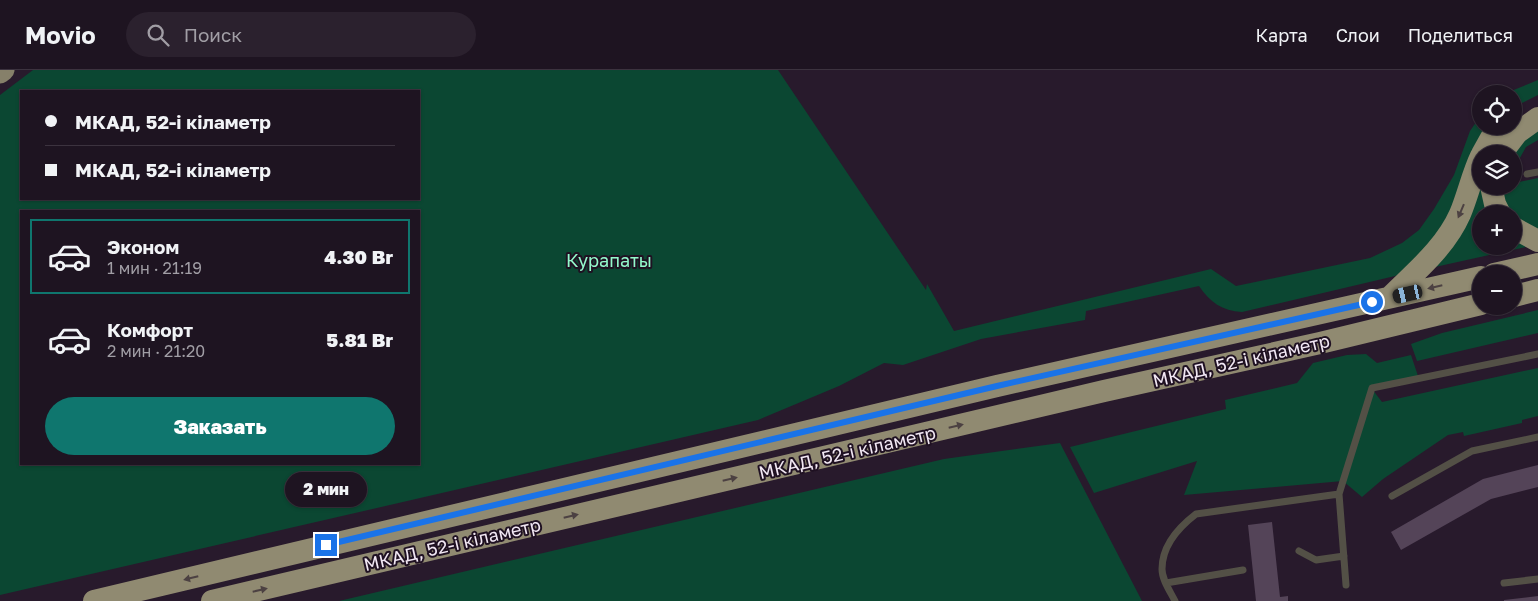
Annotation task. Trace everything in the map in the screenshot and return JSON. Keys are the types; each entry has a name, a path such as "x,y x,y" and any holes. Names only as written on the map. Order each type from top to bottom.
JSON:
{"highway":[{"path":"1522,110 1538,102"},
{"path":"1507,145 1517,133 1538,118"},
{"path":"1389,298 1430,257 1449,234 1460,214 1472,182"},
{"path":"1522,232 1538,241"},
{"path":"1522,268 1538,264"},
{"name":"МКАД, 52-і кіламетр","path":"94,601 997,386 1472,279"},
{"path":"1522,294 1538,290"},
{"name":"МКАД, 52-і кіламетр","path":"212,601 1472,306"}],"main road":[{"path":"0,73 4,70"}],"lane":[{"path":"1527,174 1538,172"},
{"path":"1346,585 1339,494 1372,388 1538,354"},
{"path":"1392,496 1472,451 1538,437"},
{"path":"1175,601 1162,570 1164,554 1181,526 1196,514 1339,494"},
{"path":"1299,551 1316,560 1344,556"},
{"path":"1166,583 1243,570"},
{"path":"1504,583 1538,579"}],"green space":[{"name":"Курапаты","path":"33,70 778,70 926,290 927,284 954,331 1211,269 1236,286 1370,258 1402,243 1419,230 1454,175 1472,128 1472,135 1489,135 1485,145 1472,145 1472,175 1450,226 1400,274 1395,276 1242,312 1228,310 1217,305 1199,286 1086,311 1085,320 981,339 903,365 884,363 839,386 758,420 0,595 0,95"},
{"path":"1538,80 1538,95 1522,103 1522,87"},
{"path":"1538,124 1538,140 1526,147 1522,154 1521,145"},
{"path":"1538,178 1538,233 1522,224 1522,205 1506,205 1502,195 1522,195 1522,181"},
{"path":"1472,193 1472,195 1487,195 1489,205 1472,205 1472,255 1489,255 1435,267"},
{"path":"1522,242 1530,246 1522,248"},
{"path":"1538,310 1538,333 1417,361 1411,344 1442,333"},
{"path":"1366,354 1377,363 1411,355 1419,379 1372,389 1382,402 1538,368 1538,416 1522,420 1522,423 1464,436 1463,432 1448,435 1383,479 1362,497 1343,481 1184,495 1197,461 1094,493 1070,447 1226,409 1225,400 1297,383 1313,363 1347,355"},
{"path":"1060,443 1142,601 339,601 944,459"}],"building":[{"path":"1538,465 1538,487 1491,499 1401,550 1391,532 1483,479"},
{"path":"1272,522 1280,597 1288,596 1288,601 1256,601 1248,525"},
{"path":"1538,596 1538,601 1504,601 1504,600"}],"route":[{"path":"326,545 997,386 1372,302"}]}
